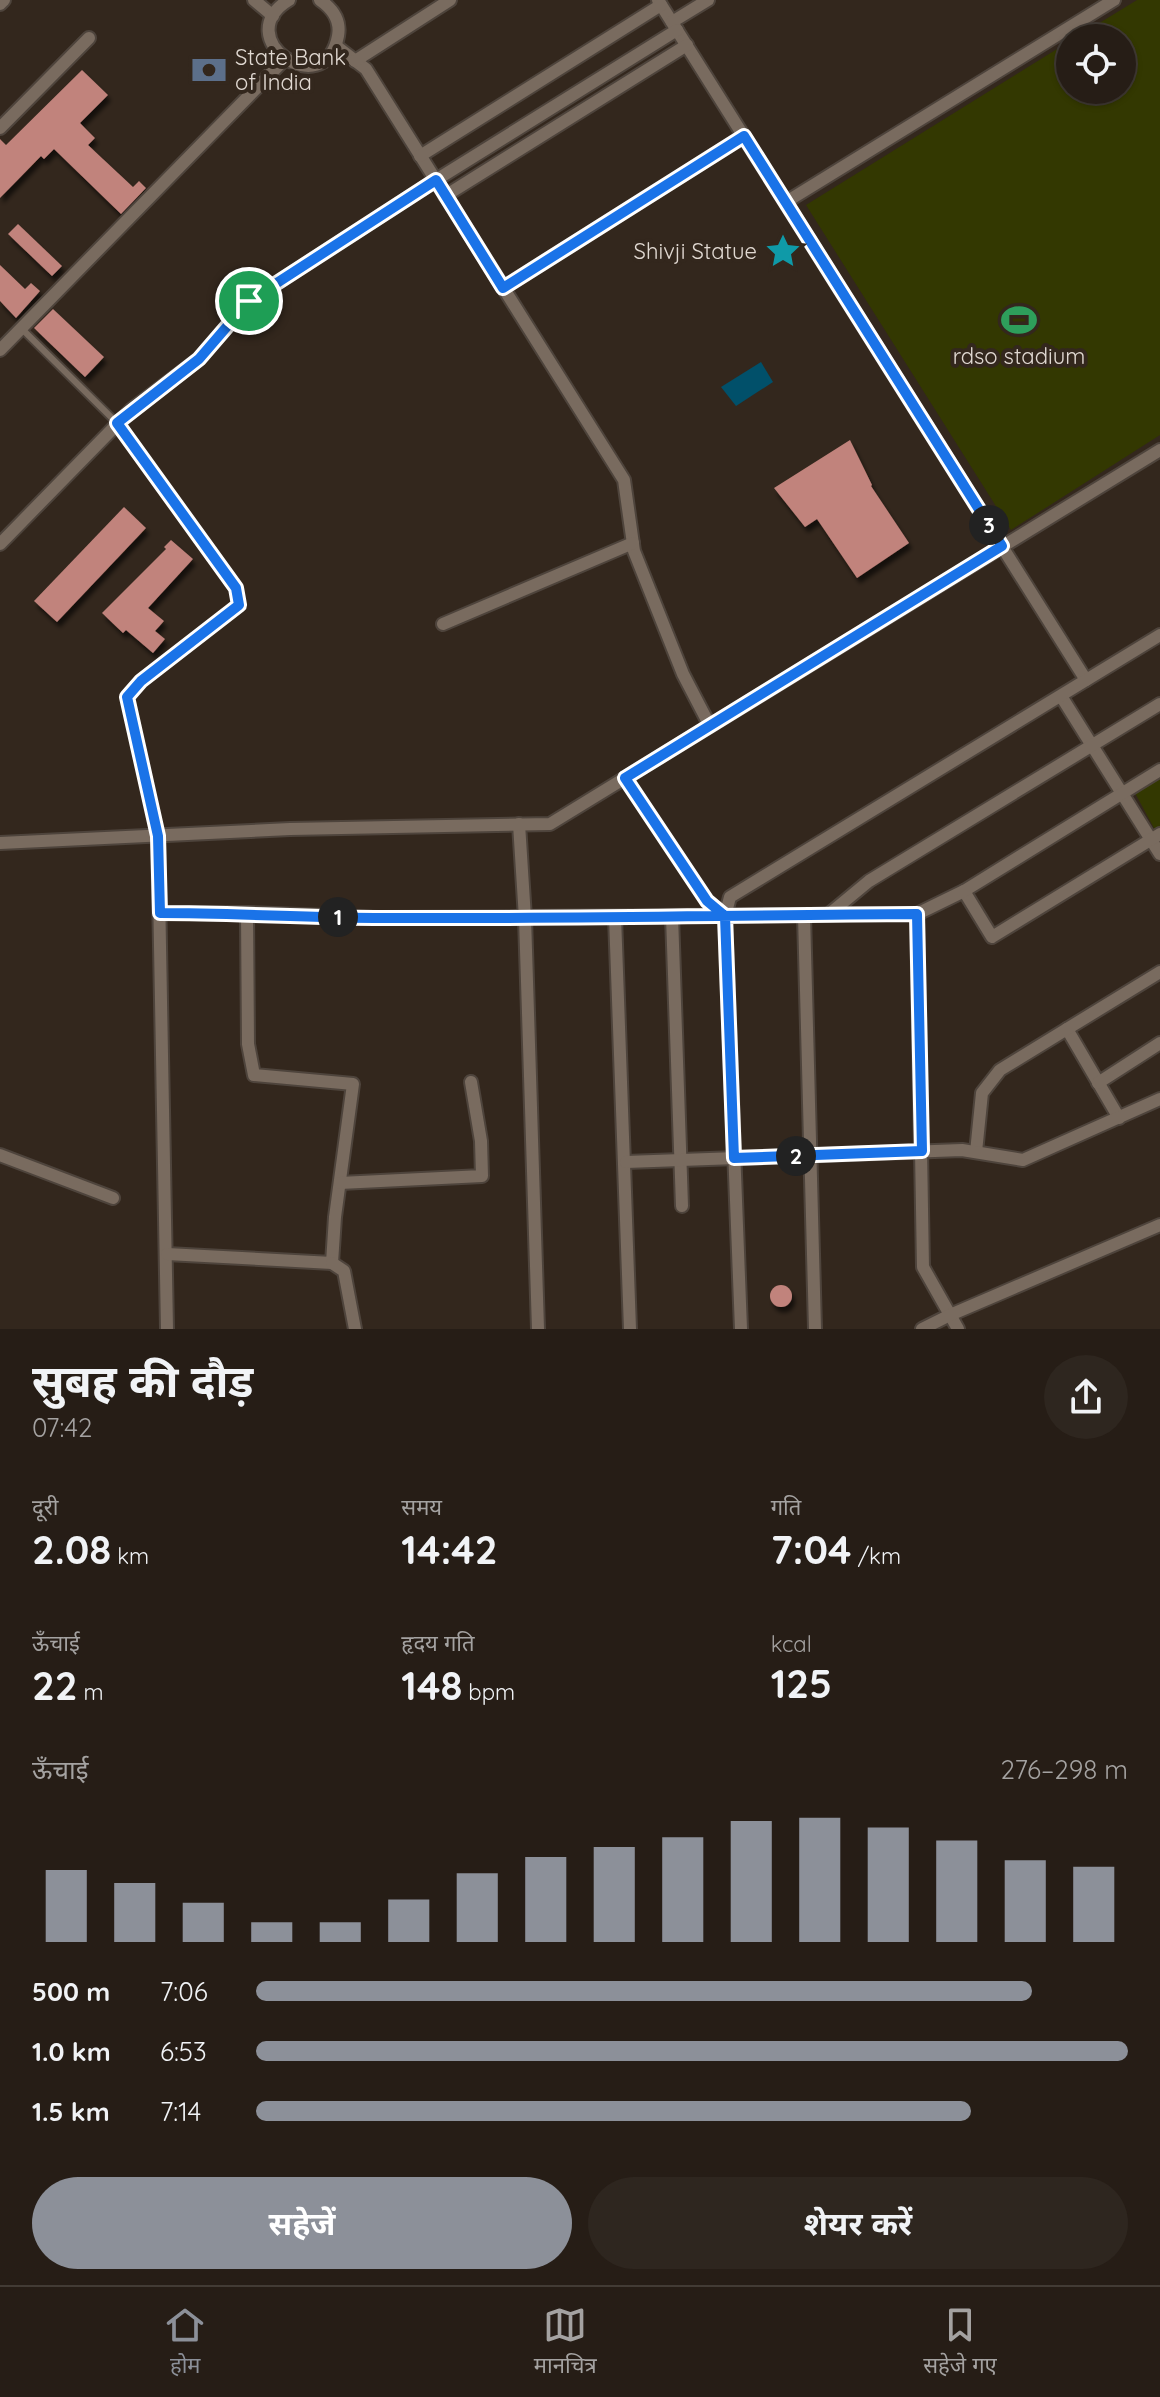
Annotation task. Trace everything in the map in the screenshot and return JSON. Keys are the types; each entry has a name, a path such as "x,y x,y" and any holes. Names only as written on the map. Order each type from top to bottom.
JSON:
{"street":[{"path":"254,0 273,16"},
{"path":"289,0 280,5 273,16 269,32 277,53 301,66 316,64 330,55 336,46 340,29 338,19 331,8 320,0"},
{"path":"355,61 450,0"},
{"path":"0,544 117,423 199,359 249,301 675,26 708,0"},
{"path":"786,202 1114,0"},
{"path":"420,156 660,2 1086,680"},
{"path":"0,128 89,38"},
{"path":"445,196 687,45"},
{"path":"336,46 366,69 624,480 633,543 683,674 710,726"},
{"path":"0,350 285,59"},
{"path":"503,288 744,136"},
{"path":"0,843 290,829 550,824 1160,450"},
{"path":"443,624 633,543"},
{"path":"741,1329 725,916 730,897 1160,635"},
{"path":"1061,696 1123,793 1156,837 1160,854"},
{"path":"828,915 869,881 1160,704"},
{"path":"160,913 379,918 917,914 964,891 1160,770"},
{"path":"625,778 707,901 725,916"},
{"path":"519,824 525,918 538,1329"},
{"path":"158,836 167,1329"},
{"path":"964,891 992,937 1156,837"},
{"path":"247,913 248,1044 254,1075 353,1084 332,1263"},
{"path":"917,914 923,1267 958,1329"},
{"path":"804,915 815,1329"},
{"path":"672,916 682,1206"},
{"path":"615,917 630,1329"},
{"path":"976,1152 982,1093 1000,1070 1160,972"},
{"path":"1067,1029 1119,1118"},
{"path":"1098,1083 1160,1043"},
{"path":"340,1183 482,1176 481,1141 471,1082"},
{"path":"626,1162 962,1150 1023,1160 1160,1099"},
{"path":"0,1155 113,1198"},
{"path":"922,1329 1160,1225"},
{"path":"167,1254 332,1263 344,1271 355,1329"}],"lane":[{"path":"21,328 117,423 236,588 239,605 141,681 127,697 158,836"}],"green space":[{"name":"rdso stadium","path":"1137,0 1160,0 1160,435 1011,530 806,205 1056,50 1056,104 1136,104 1136,24 1098,24"},
{"path":"1160,778 1160,827 1155,830 1135,793"}],"water":[{"path":"761,362 773,382 736,406 721,387"}],"building":[{"path":"82,70 108,95 80,123 95,138 88,145 133,187 139,181 146,188 121,214 54,149 44,159 41,156 0,198 0,139 6,145"},
{"path":"18,224 62,266 52,276 8,234"},
{"path":"0,265 25,289 31,283 40,291 16,318 0,301"},
{"path":"53,309 104,357 85,377 34,328"},
{"path":"850,440 871,486 909,543 857,578 817,519 805,527 774,488"},
{"path":"124,507 146,528 57,622 34,601"},
{"path":"171,540 193,559 148,608 164,621 155,631 165,639 153,653 126,630 123,633 102,613 166,549 164,547"},
{"path":"781,1285 789,1288 792,1296 789,1304 781,1307 773,1304 770,1296 773,1288"}],"place":[{"name":"State Bank of India","path":"209,70"},
{"name":"Shivji Statue","path":"783,251"},
{"name":"rdso stadium","path":"1019,320"}],"route":[{"path":"249,301 199,359 117,423 236,588 239,605 141,681 127,697 158,836 160,913 379,918 525,918 672,916 725,916 917,914 922,1151 734,1158 725,916 707,901 625,778 1002,546 744,136 503,288 436,180 249,301"}]}
